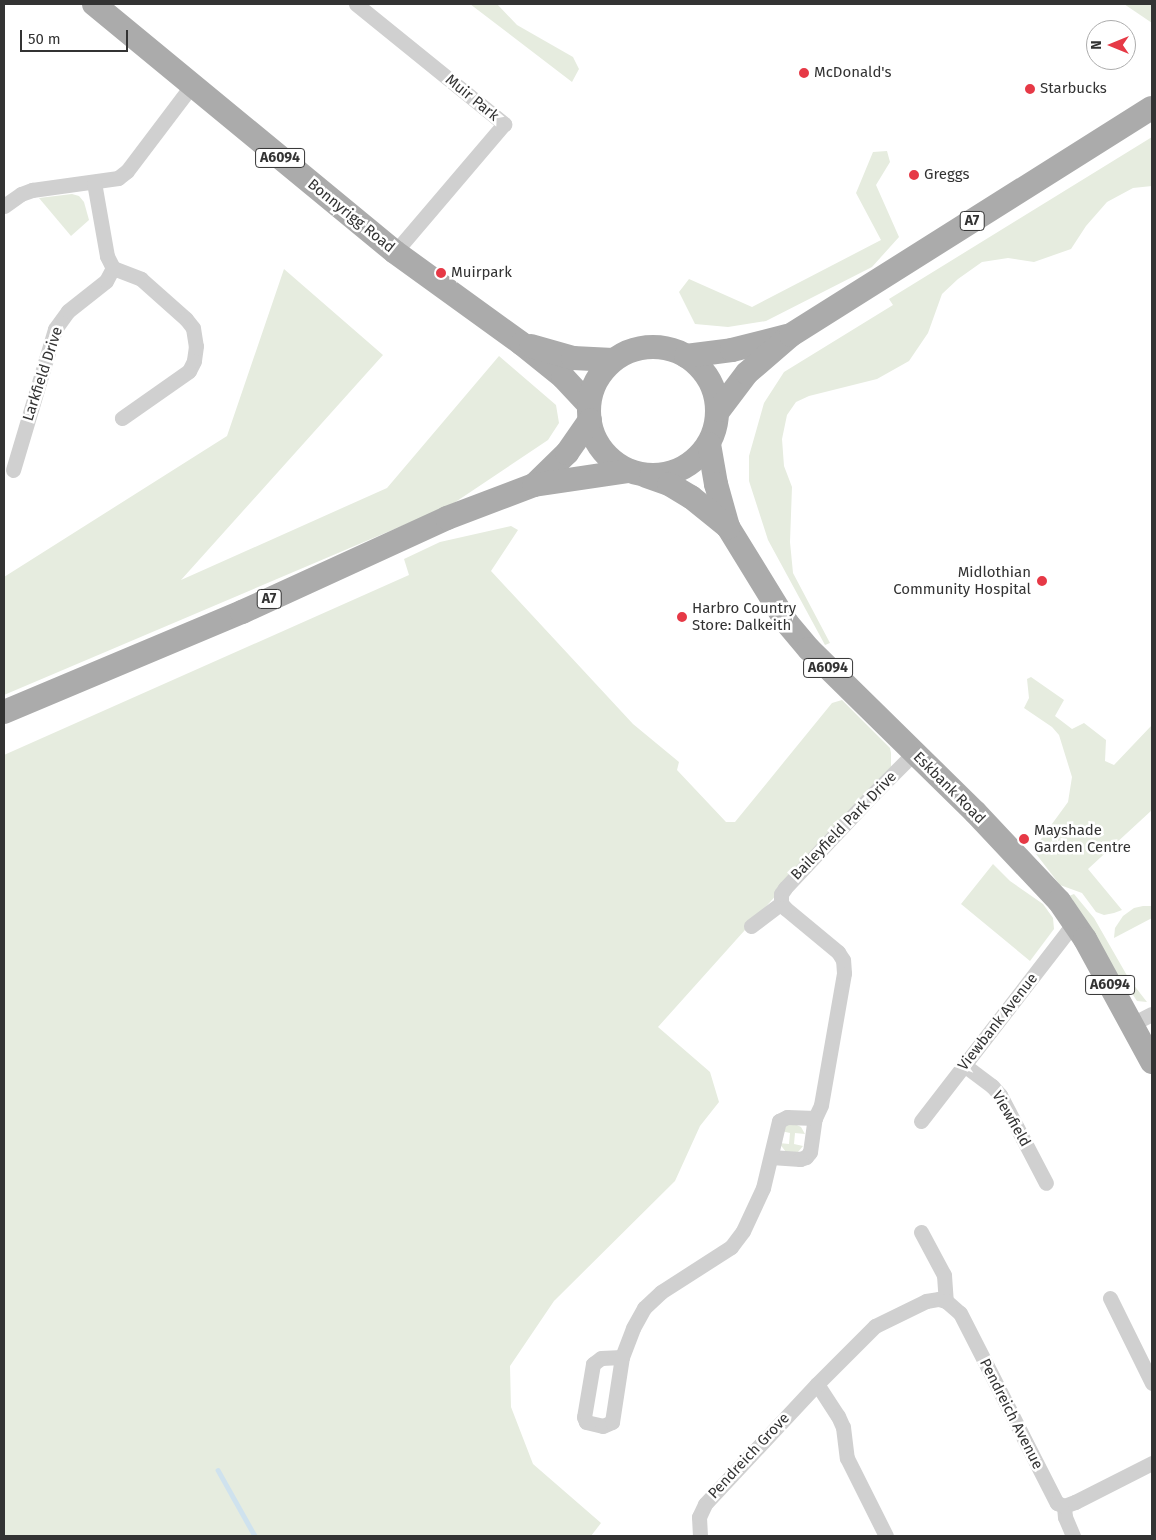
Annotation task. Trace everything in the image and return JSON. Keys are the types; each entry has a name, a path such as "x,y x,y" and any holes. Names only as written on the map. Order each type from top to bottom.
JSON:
{"main road":[{"name":"Bonnyrigg Road","path":"94,4 395,252 522,344 563,378 589,412"},
{"name":"A7","path":"719,410 746,373 791,335 1152,108"},
{"name":"A7","path":"686,356 732,350 791,335"},
{"name":"Bonnyrigg Road","path":"522,344 574,358 613,360"},
{"path":"649,346 667,348 686,356 703,372 712,388 719,410 709,444 681,468 661,475 637,473 609,457 600,447 589,412 596,379 613,360 629,350 649,346"},
{"name":"A7","path":"534,485 567,453 589,412"},
{"name":"Eskbank Road","path":"709,444 716,484 728,527 769,596 793,630 809,649 993,831 1059,901 1142,1019 1152,1062"},
{"name":"A7","path":"4,712 242,612 447,518 534,485 637,473"},
{"name":"Eskbank Road","path":"637,473 669,484 684,492 728,527"}],"street":[{"name":"Muir Park","path":"356,4 504,124 395,252"},
{"path":"4,206 21,194 32,190 118,178 127,171 192,85"},
{"path":"94,182 107,256 113,268 141,279 186,319 193,328 196,346 194,361 188,371 122,418"},
{"name":"Larkfield Drive","path":"13,470 55,329 68,311 106,281 113,268"},
{"name":"Baileyfield Park Drive","path":"751,926 781,903 785,888 914,753"},
{"path":"772,1157 800,1159 806,1157 810,1152 814,1118 821,1105 844,966 838,952 781,903"},
{"name":"Viewbank Avenue","path":"921,1121 1067,932 1076,924"},
{"name":"Viewfield","path":"964,1065 992,1086 1000,1095 1046,1183"},
{"path":"622,1357 633,1328 644,1308 652,1299 731,1247 743,1231 756,1206 772,1157 779,1122 782,1119 814,1118"},
{"path":"921,1232 944,1275 946,1301"},
{"path":"1110,1298 1152,1383"},
{"name":"Pendreich Grove","path":"700,1536 699,1518 705,1504 817,1384 884,1320 926,1301 939,1299 946,1301"},
{"name":"Pendreich Avenue","path":"946,1301 960,1313 1053,1498 1057,1504 1064,1506"},
{"path":"817,1384 838,1416 842,1427 847,1458 886,1536"},
{"path":"1073,1536 1065,1517 1064,1506 1152,1463"}],"shaded area":[{"path":"470,4 497,4 517,25 573,57 579,69 572,82"},
{"path":"1124,4 1152,4 1152,23"},
{"path":"1152,137 1152,186 1133,188 1107,202 1086,226 1071,249 1034,262 1008,258 982,262 958,279 942,294 928,333 909,361 877,379 809,396 796,402 787,415 782,439 784,466 792,487 790,542 793,573 830,643 825,645 768,540 749,481 749,456 764,403 784,372 893,305 889,299"},
{"path":"887,151 890,162 876,185 899,237 872,267 766,321 728,327 695,324 679,292 689,279 752,307 881,240 856,193 873,152"},
{"path":"72,194 79,196 84,202 89,220 71,236 39,198"},
{"path":"284,269 383,355 181,580 387,488 499,356 556,405 559,423 548,440 451,505 4,695 4,577 227,436"},
{"path":"511,526 518,530 491,571 633,724 679,762 677,770 726,822 735,822 832,703 842,700 890,748 891,753 891,767 658,1027 710,1072 719,1102 700,1126 675,1181 554,1301 510,1366 511,1407 533,1464 601,1523 591,1536 4,1536 4,755 409,575 404,559 440,542"},
{"path":"1031,677 1064,700 1055,716 1072,729 1084,723 1106,740 1105,761 1114,765 1152,725 1152,810 1088,869 1122,910 1114,913 1104,915 1096,912 1082,893 1060,885 1033,850 1068,802 1072,777 1059,735 1052,727 1024,708 1029,698 1027,679"},
{"path":"993,864 1010,881 1043,904 1053,918 1054,929 1030,961 961,904"},
{"path":"1074,894 1094,918 1129,979 1147,1002 1137,1001 1127,986 1122,988 1070,903 1073,900 1069,896"},
{"path":"1152,906 1152,918 1114,938 1115,928 1123,916 1134,908"},
{"path":"795,1124 801,1127 805,1134 795,1133 794,1144 803,1146 798,1152 786,1152 779,1143 789,1144 790,1133 781,1131 787,1125"}],"waterway":[{"path":"218,1470 255,1536"}],"place":[{"name":"McDonald's","path":"804,73"},
{"name":"Starbucks","path":"1030,89"},
{"name":"Greggs","path":"914,175"},
{"name":"Muirpark","path":"441,273"},
{"name":"Midlothian Community Hospital","path":"1042,581"},
{"name":"Harbro Country Store: Dalkeith","path":"682,617"},
{"name":"Mayshade Garden Centre","path":"1024,839"}]}
